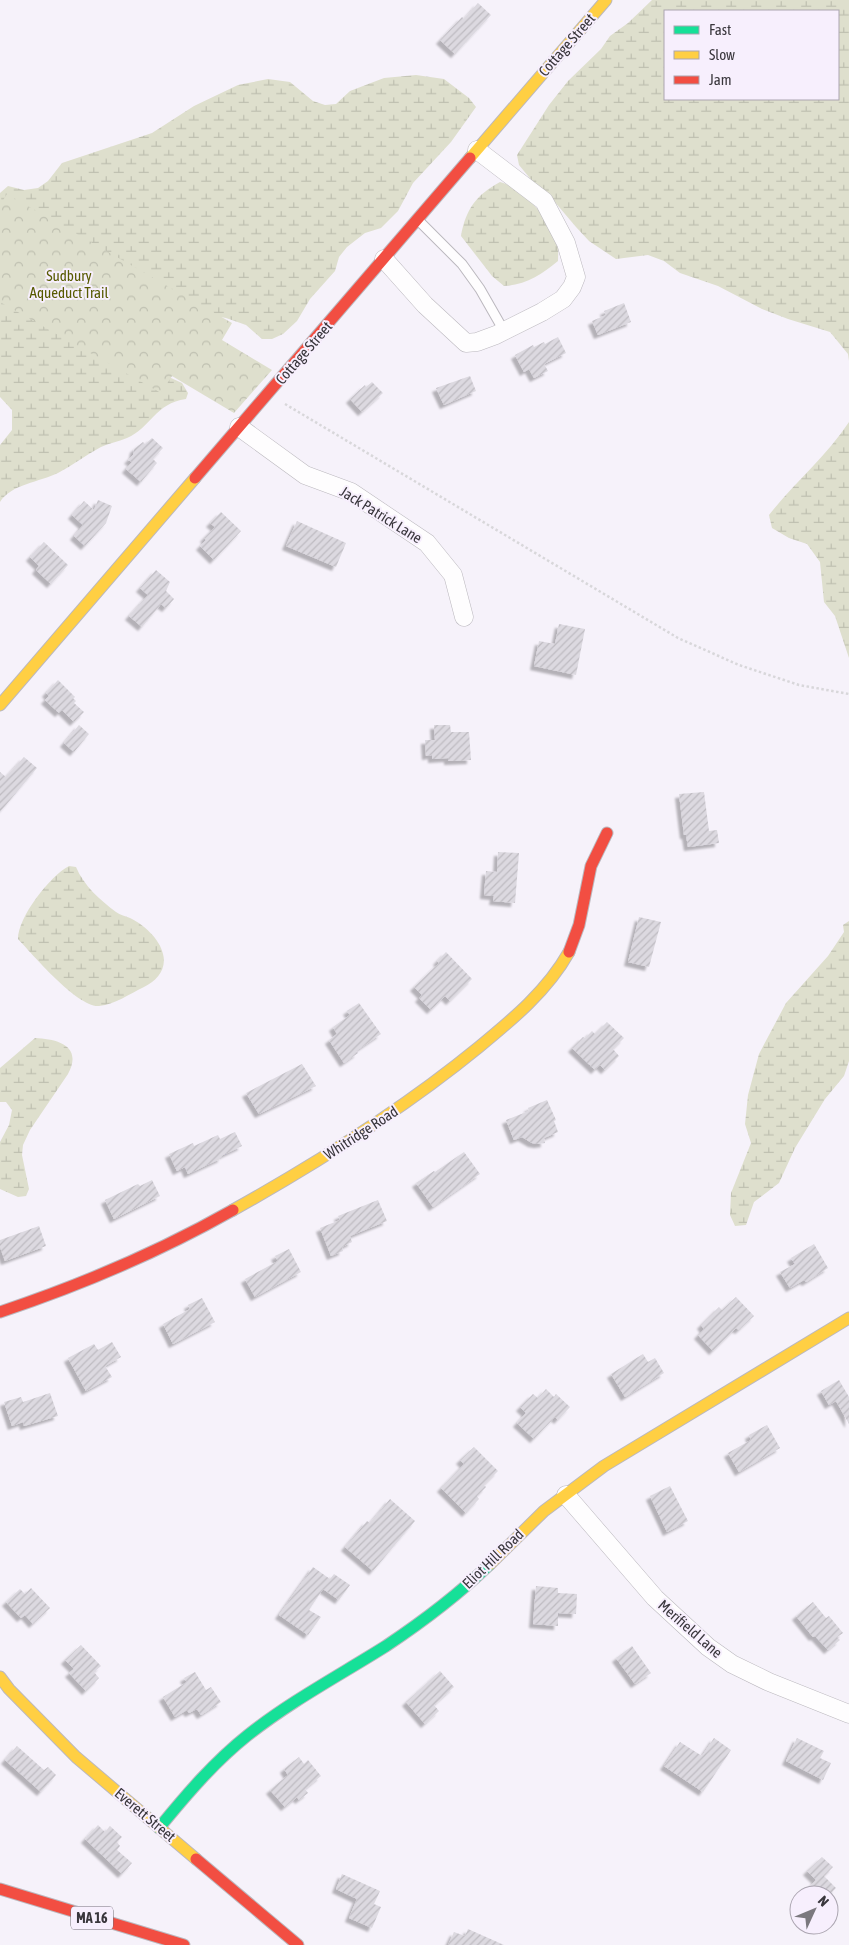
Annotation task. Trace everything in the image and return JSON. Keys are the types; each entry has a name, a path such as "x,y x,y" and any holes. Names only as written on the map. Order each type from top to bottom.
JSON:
{"street":[{"name":"Cottage Street","path":"0,705 606,0"},
{"path":"384,259 425,305 466,343 478,342 504,331 563,299 572,287 576,277 566,243 544,201 478,150"},
{"name":"Jack Patrick Lane","path":"239,427 305,475 351,492 427,543 452,575 464,617"},
{"name":"Whitridge Road","path":"0,1312 48,1297 117,1270 240,1208 354,1139 430,1087 495,1034 537,995 566,958 580,927 591,864 608,833"},
{"name":"Eliot Hill Road","path":"159,1828 197,1782 248,1735 286,1707 387,1645 415,1625 474,1580 544,1511 604,1466 849,1318"},
{"name":"Merifield Lane","path":"566,1495 655,1598 708,1647 732,1664 769,1682 849,1714"},
{"name":"Everett Street","path":"0,1677 9,1689 76,1757 269,1918 298,1945"},
{"name":"MA 16","path":"0,1889 184,1945"}],"lane":[{"path":"418,220 462,264 480,289 504,331"}],"path":[{"path":"268,394 678,638 739,665 800,685 849,694"}],"green space":[{"path":"652,0 849,0 849,361 848,354 830,332 762,309 718,286 680,273 664,261 648,255 616,259 589,241 548,194 533,182 519,165 517,155 549,105 568,81 601,49 610,36 628,23"},
{"path":"416,75 444,79 469,98 476,107 451,142 413,183 398,211 381,228 365,233 347,247 339,257 335,271 310,299 297,321 283,334 272,339 262,339 246,325 226,318 209,315 0,219 0,193 8,186 24,190 38,188 48,181 62,163 152,133 194,106 238,85 268,79 290,82 313,101 325,105 336,104 350,91 384,78"},
{"path":"500,182 517,190 542,214 554,233 558,249 558,261 546,270 527,281 504,286 492,276 461,236 469,210 473,204 484,192"},
{"name":"Sudbury Aqueduct Trail","path":"7,194 232,323 222,340 272,370 234,413 172,376 161,393 0,302 0,205"},
{"path":"0,300 182,383 188,393 186,399 167,405 135,434 101,447 58,473 18,487 0,502 0,445 12,430 12,410 0,397"},
{"path":"849,422 849,658 835,616 824,602 820,562 807,544 789,538 772,528 769,515 830,447"},
{"path":"69,866 76,867 88,886 104,903 145,928 158,943 163,954 164,965 157,978 149,984 105,1005 90,1004 68,990 18,939 23,920 36,898 61,871"},
{"path":"849,921 849,1061 844,1076 825,1099 795,1148 779,1183 754,1202 746,1225 735,1226 730,1215 731,1193 751,1143 745,1124 748,1095 759,1054 786,1003 828,956 844,932 843,925"},
{"path":"35,1038 60,1042 66,1046 72,1057 72,1064 68,1074 30,1130 23,1145 22,1155 29,1189 26,1196 18,1197 0,1189 0,1142 9,1125 12,1110 6,1102 0,1102 0,1068"}],"building":[{"path":"478,3 491,15 455,54 440,40 462,17 464,19"},
{"path":"624,303 631,322 598,335 592,321 606,315 604,311"},
{"path":"558,337 566,353 544,364 548,371 534,378 529,369 524,372 515,355 533,345 534,347 544,342 545,344"},
{"path":"470,376 476,391 444,405 436,388"},
{"path":"372,382 383,393 362,412 350,399 365,385 366,387"},
{"path":"152,438 163,448 153,459 157,463 141,482 126,469 132,462 128,460 133,455 134,449"},
{"path":"98,500 112,506 106,523 85,546 74,536 83,525 72,515 84,501 94,510"},
{"path":"221,512 241,531 214,560 200,546 206,540 204,538 215,527 210,523"},
{"path":"297,521 346,543 336,567 286,546"},
{"path":"44,542 68,565 51,584 36,570 39,566 30,557"},
{"path":"156,570 170,582 166,591 174,599 166,608 161,604 142,627 129,616 148,595 140,588"},
{"path":"559,624 585,629 576,675 534,666 539,641 555,644"},
{"path":"58,680 75,697 73,698 76,701 74,703 84,712 74,722 62,710 59,713 45,700 49,696 46,693"},
{"path":"79,725 89,734 74,752 64,743"},
{"path":"434,725 450,725 451,732 469,732 471,760 448,761 448,758 432,759 432,755 426,756 425,740 435,740"},
{"path":"24,757 37,768 0,812 0,772 6,777"},
{"path":"704,792 709,831 717,830 719,843 688,847 686,835 684,835 679,794"},
{"path":"498,852 519,853 515,903 493,901 494,896 484,895 486,871 497,872"},
{"path":"639,917 661,922 649,967 628,962"},
{"path":"446,952 472,979 450,1001 445,996 431,1010 419,998 422,995 414,987 439,963 437,961"},
{"path":"359,1003 381,1034 356,1051 358,1053 344,1063 329,1040 337,1034 333,1027 350,1015 347,1011"},
{"path":"607,1022 624,1038 613,1049 619,1056 605,1070 600,1065 595,1070 572,1048 592,1031 595,1034"},
{"path":"302,1064 316,1086 259,1114 246,1093"},
{"path":"547,1100 556,1120 554,1121 558,1132 544,1138 545,1143 532,1143 522,1137 514,1140 506,1120 529,1111 528,1108"},
{"path":"235,1132 242,1146 188,1174 185,1167 177,1171 169,1154 193,1143 194,1146 218,1135 220,1139"},
{"path":"464,1152 480,1174 433,1207 416,1183"},
{"path":"152,1180 160,1196 114,1219 105,1200 138,1184 140,1186"},
{"path":"378,1200 387,1221 350,1236 352,1242 342,1247 343,1251 331,1256 320,1228 340,1220 338,1216"},
{"path":"39,1226 46,1246 5,1261 0,1247 0,1240"},
{"path":"814,1244 828,1268 806,1282 804,1280 790,1288 780,1272 795,1264 791,1258"},
{"path":"289,1249 301,1272 255,1297 245,1279 278,1261 275,1256"},
{"path":"736,1297 754,1316 739,1330 736,1328 713,1351 698,1335 704,1329 701,1325 719,1307 722,1310"},
{"path":"202,1298 215,1322 173,1344 163,1324 190,1309 188,1305"},
{"path":"112,1342 121,1357 105,1366 112,1377 86,1391 68,1358 94,1344 98,1350"},
{"path":"643,1354 648,1362 655,1358 664,1373 625,1397 611,1374"},
{"path":"839,1380 849,1397 849,1424 836,1401 829,1405 821,1391"},
{"path":"546,1389 554,1397 556,1394 570,1407 558,1420 555,1417 534,1439 517,1423 526,1413 520,1407 533,1394 538,1398"},
{"path":"50,1393 58,1416 24,1426 23,1422 12,1426 4,1402 21,1397 23,1402"},
{"path":"767,1425 780,1448 739,1472 728,1453 751,1440 749,1435"},
{"path":"474,1447 498,1471 484,1485 486,1487 477,1496 479,1499 466,1513 441,1488 464,1464 460,1460"},
{"path":"670,1486 688,1521 667,1532 650,1496"},
{"path":"390,1499 415,1521 373,1571 345,1547 367,1521 370,1523"},
{"path":"313,1567 330,1579 334,1574 350,1585 339,1600 323,1589 309,1610 321,1617 308,1635 279,1615"},
{"path":"536,1586 558,1588 558,1593 577,1594 576,1614 558,1613 558,1626 533,1624"},
{"path":"31,1588 50,1608 33,1624 25,1615 21,1618 6,1602 20,1589 25,1594"},
{"path":"813,1602 826,1618 829,1616 843,1633 837,1637 840,1640 828,1650 815,1636 813,1637 796,1616"},
{"path":"81,1645 101,1666 94,1672 99,1678 86,1691 69,1673 74,1669 65,1660"},
{"path":"632,1646 651,1673 635,1684 616,1658"},
{"path":"440,1671 454,1687 434,1705 439,1711 425,1724 406,1702"},
{"path":"195,1672 206,1690 211,1687 221,1702 201,1715 197,1709 189,1713 187,1710 175,1717 163,1697 187,1682 184,1678"},
{"path":"714,1738 731,1750 703,1792 664,1766 680,1742 702,1756"},
{"path":"797,1738 824,1751 820,1758 831,1763 823,1780 786,1761"},
{"path":"17,1746 44,1770 48,1767 56,1775 41,1792 5,1760"},
{"path":"299,1757 304,1764 308,1760 321,1776 305,1789 308,1793 299,1800 297,1797 285,1807 270,1790 288,1775 284,1769"},
{"path":"98,1825 105,1832 110,1826 122,1837 117,1842 120,1846 117,1850 132,1863 122,1874 85,1839"},
{"path":"822,1857 833,1867 824,1876 833,1885 811,1885 816,1880 807,1871"},
{"path":"342,1874 380,1891 374,1904 381,1907 372,1928 349,1918 357,1899 336,1889"},
{"path":"468,1929 504,1945 448,1945 454,1932 465,1936"}],"traffic: fast":[{"path":"159,1828 212,1768 248,1735 298,1700 386,1646 413,1627 453,1597 490,1564"}],"traffic: slow":[{"path":"470,158 606,0"},
{"path":"0,705 195,478"},
{"path":"233,1210 359,1134 450,1070 517,1015 540,992 569,952"},
{"path":"490,1564 544,1511 604,1466 849,1318"},
{"path":"0,1677 9,1689 76,1757 196,1859"}],"traffic: jam":[{"path":"195,478 470,158"},
{"path":"569,952 579,925 591,866 607,833"},
{"path":"0,1312 60,1291 119,1267 177,1240 233,1210"},
{"path":"196,1859 298,1945"},
{"path":"0,1889 184,1945"}]}
